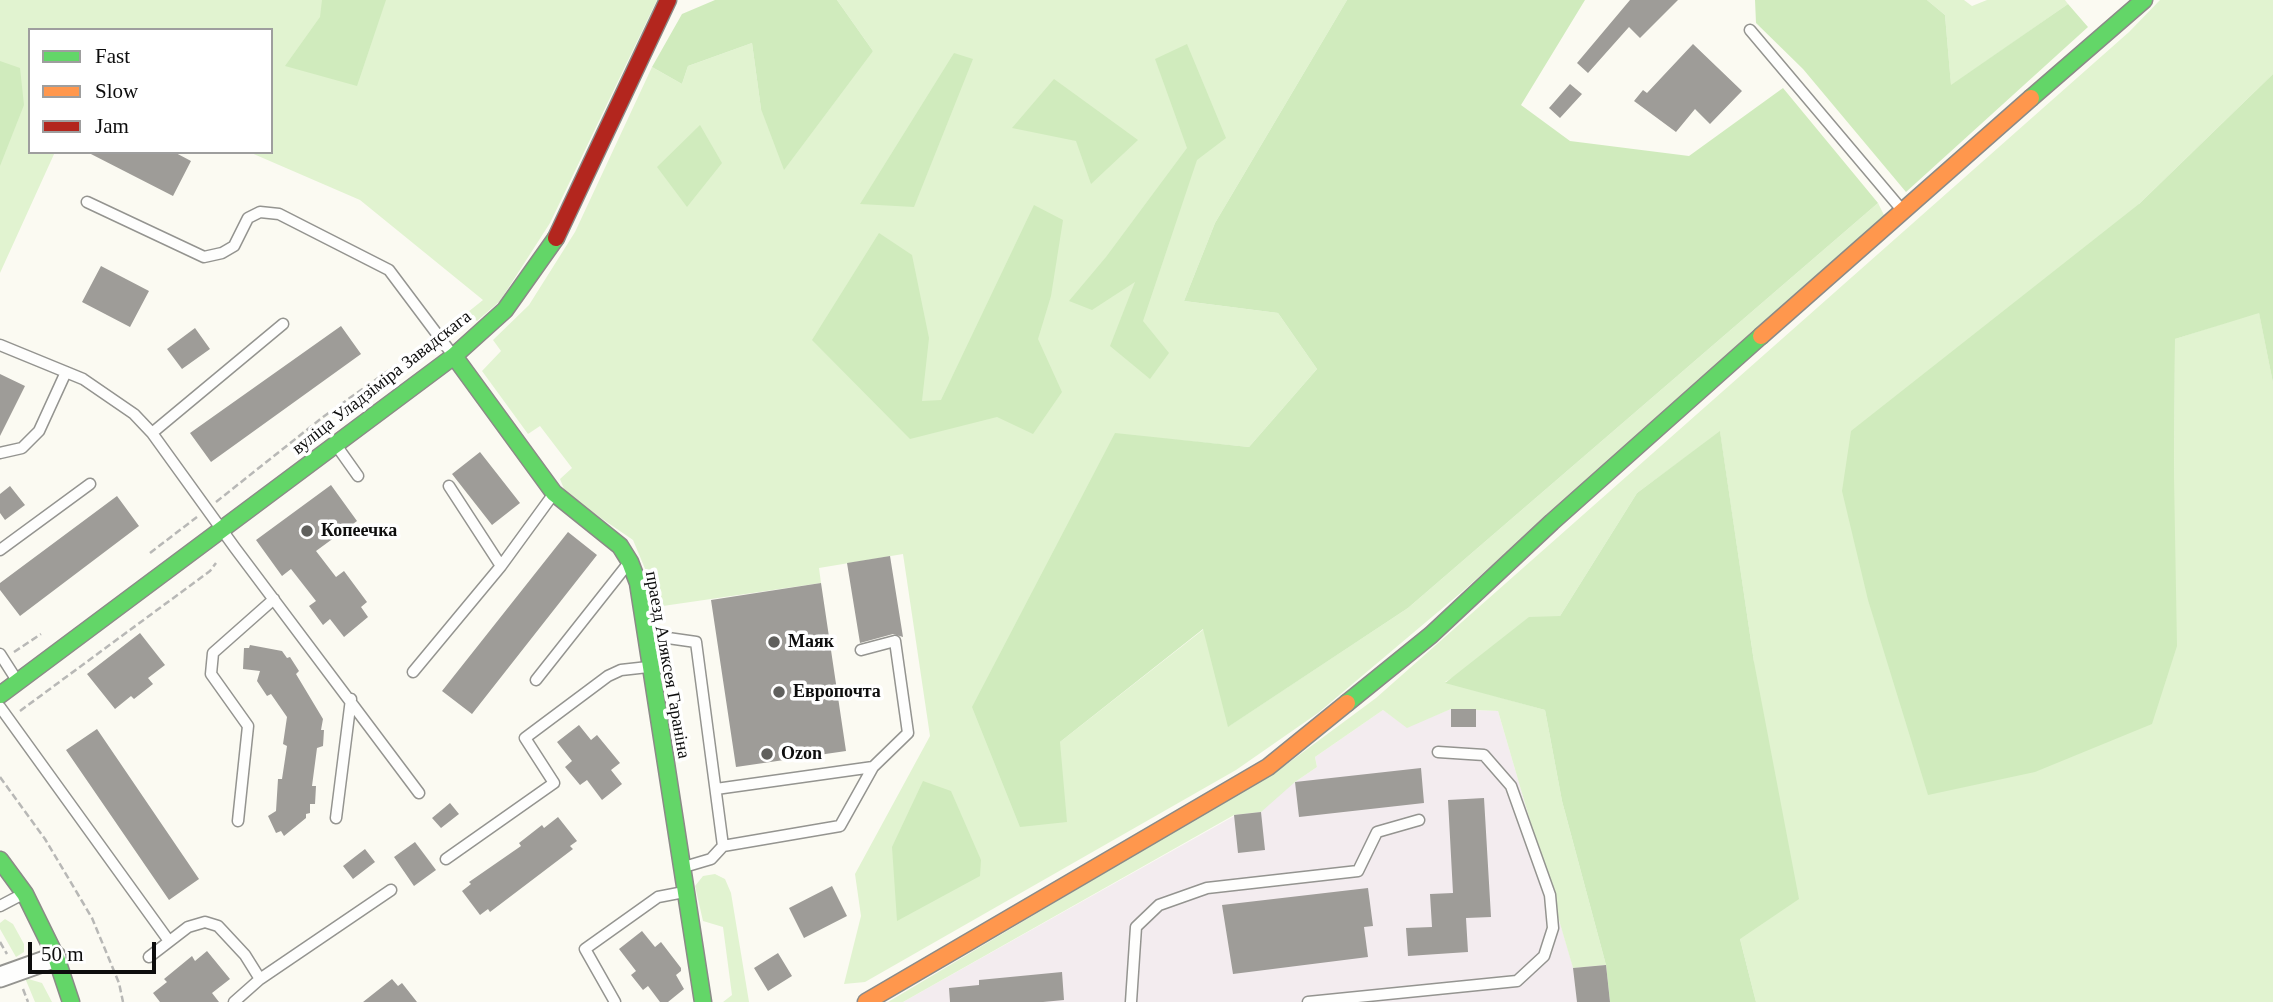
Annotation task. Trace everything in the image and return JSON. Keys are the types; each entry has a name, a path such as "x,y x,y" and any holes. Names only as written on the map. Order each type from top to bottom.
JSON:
{"street":[{"name":"вуліца Уладзіміра Завадскага","path":"0,695 454,356 505,310 552,246 668,0"},
{"path":"866,1002 1268,767 1430,635 1552,522 2144,0"},
{"name":"праезд Аляксея Гараніна","path":"454,356 554,493 620,546 630,562 638,583 680,868 703,1002"},
{"path":"0,860 25,894 56,957 71,1002"},
{"path":"0,978 56,957"}],"lane":[{"path":"1750,30 1902,211"},
{"path":"87,202 204,257 222,253 234,246 248,218 260,212 279,214 389,270 454,356"},
{"path":"152,433 283,324"},
{"path":"0,345 83,379 134,414 152,433 419,793"},
{"path":"0,453 22,448 39,432 66,372"},
{"path":"335,445 358,476"},
{"path":"0,550 90,484"},
{"path":"449,486 500,566"},
{"path":"413,672 500,566 554,493"},
{"path":"536,680 630,562"},
{"path":"237,821 248,726 211,674 213,653 274,599"},
{"path":"647,646 662,637 696,642 723,846"},
{"path":"680,868 711,859 723,846 840,826 873,767 908,733 895,641 861,650"},
{"path":"2,657 18,682"},
{"path":"446,859 554,783 525,738 608,676 621,670 650,667"},
{"path":"336,818 351,699"},
{"path":"0,707 169,942"},
{"path":"1308,1002 1517,981 1544,957 1553,928 1550,895 1511,786 1484,755 1438,752"},
{"path":"716,789 873,767"},
{"path":"1131,1002 1136,927 1159,905 1207,888 1358,871 1377,832 1419,820"},
{"path":"234,1002 260,979 391,890"},
{"path":"615,1002 585,949 658,897 684,892"},
{"path":"0,906 25,894"},
{"path":"149,957 188,927 205,922 218,926 245,955 260,979"}],"path":[{"path":"145,556 323,417 438,335"},
{"path":"2,657 42,633"},
{"path":"0,777 45,839 92,918 119,983 123,1002"}],"shaded area":[{"path":"1451,709 1498,711 1573,967 1606,965 1610,1002 903,1002 1295,782 1317,767 1315,757 1383,710 1407,727"}],"green space":[{"path":"0,0 657,0 550,223 500,301 477,321 468,312 483,300 360,200 254,154 273,154 273,28 28,28 28,154 54,154 0,273"},
{"path":"322,0 386,0 357,86 285,66 320,17"},
{"path":"715,0 837,0 873,51 784,170 761,109 752,43 688,66 682,84 652,67 682,14"},
{"path":"837,0 1347,0 1215,223 1184,301 1278,313 1317,369 1249,447 1115,434 1060,742 1204,629 1229,726 1408,608 1878,203 1885,217 1464,590 1318,713 1236,770 865,982 844,984 861,916 855,874 930,736 903,554 819,568 821,583 656,607 646,571 633,540 566,494 560,479 572,468 540,426 528,434 482,371 501,351 493,340 529,305 575,232 652,67 682,84 688,66 752,43 761,109 873,51"},
{"path":"1347,0 1585,0 1521,105 1570,141 1689,156 1783,88 1878,203 1408,608 1228,727 1203,629 1060,742 1067,822 1020,827 972,707 1115,433 1249,447 1317,369 1278,313 1184,301 1215,223"},
{"path":"1755,0 1927,0 1945,15 1951,85 2068,4 2088,27 1906,192 1803,69 1756,23"},
{"path":"1927,0 1964,0 1972,6 1987,0 2065,0 2068,4 1951,86 1945,15"},
{"path":"2160,0 2273,0 2273,74 2139,204 2174,477 2175,339 2259,312 2273,383 2273,1002 1756,1002 1740,939 1754,662 1720,432 1637,493 1560,616 1445,682 1545,710 1562,801 1606,965 1573,968 1498,711 1451,709 1407,728 1383,710 1315,757 1317,767 1261,812 1234,815 903,1002 888,1002 1287,764 1376,698 2129,32"},
{"path":"1187,44 1226,138 1197,160 1143,321 1169,353 1150,379 1110,346 1135,282 1092,310 1069,301 1106,257 1187,148 1155,59"},
{"path":"954,53 973,59 914,207 860,204"},
{"path":"0,61 20,68 24,105 0,166"},
{"path":"2273,74 2273,383 2259,313 2175,339 2177,646 2152,724 2035,772 1928,795 1868,600 1842,491 1851,431 2139,204"},
{"path":"1054,79 1138,140 1091,184 1076,141 1012,128"},
{"path":"700,125 722,163 687,207 657,167"},
{"path":"1034,205 1063,220 1051,296 1038,339 1062,392 1033,434 997,417 910,439 812,340 879,233 912,255 929,338 922,401 941,400"},
{"path":"1720,431 1754,662 1799,899 1740,939 1756,1002 1610,1002 1606,965 1562,801 1545,710 1445,683 1529,617 1560,616 1637,493"},
{"path":"923,781 951,791 981,860 980,876 897,921 892,847"},
{"path":"715,874 725,879 731,893 749,1002 723,1002 732,995 723,927 703,921 695,886 703,876"},
{"path":"5,919 13,924 24,944 24,952 16,957 0,929 0,923"},
{"path":"25,978 42,983 52,1002 35,1002"}],"building":[{"path":"1630,0 1678,0 1640,38 1629,27 1588,73 1577,63"},
{"path":"1693,44 1742,91 1710,124 1695,109 1676,132 1634,101 1643,90 1647,93"},
{"path":"1570,84 1582,94 1560,118 1549,108"},
{"path":"91,154 178,154 191,161 173,196"},
{"path":"101,266 149,291 130,327 82,302"},
{"path":"341,326 361,354 211,462 190,433"},
{"path":"195,328 210,349 182,369 167,349"},
{"path":"0,374 25,386 0,436"},
{"path":"480,452 520,503 492,525 452,474"},
{"path":"331,485 357,521 316,551 336,577 344,571 367,602 361,607 368,617 344,637 330,619 323,625 309,606 316,601 291,569 282,576 256,540"},
{"path":"10,486 25,505 5,520 0,513 0,494"},
{"path":"117,496 139,526 20,616 0,590 0,583"},
{"path":"568,532 597,555 472,714 442,691"},
{"path":"890,556 903,637 893,634 860,643 847,563"},
{"name":"Маяк","path":"821,583 846,751 736,767 711,600"},
{"path":"140,633 165,665 148,678 153,684 115,709 87,674"},
{"path":"250,645 282,651 287,658 290,657 299,671 296,674 323,719 323,746 317,748 312,786 316,786 315,804 310,804 310,813 306,814 306,818 284,836 281,831 276,833 268,816 276,811 278,779 282,779 287,746 283,744 287,717 271,694 267,696 257,681 260,671 243,669 244,648 249,648"},
{"path":"1451,709 1476,709 1476,727 1451,727"},
{"path":"579,725 591,740 597,735 620,763 611,770 622,784 602,800 587,780 580,785 565,767 572,761 557,742"},
{"path":"97,729 199,879 169,900 66,750"},
{"path":"1421,768 1424,803 1299,817 1295,782"},
{"path":"1484,798 1491,917 1466,918 1468,952 1408,956 1406,928 1432,927 1430,894 1453,893 1448,800"},
{"path":"450,803 459,814 441,828 432,818"},
{"path":"1261,812 1265,850 1238,853 1234,815"},
{"path":"558,817 577,841 570,846 573,849 490,912 488,909 480,915 462,891 471,884 469,882 521,846 519,843 542,825 544,828"},
{"path":"415,842 436,870 414,886 394,857"},
{"path":"365,849 375,862 353,879 343,866"},
{"path":"832,886 847,916 804,938 789,908"},
{"path":"1368,888 1373,926 1364,927 1368,957 1233,974 1222,905"},
{"path":"642,931 655,947 661,942 681,968 676,975 684,989 668,1002 660,1002 648,986 643,990 631,975 636,971 619,949"},
{"path":"207,951 230,979 212,993 219,1002 160,1002 153,993 167,982 164,979 192,956 195,961"},
{"path":"778,953 792,976 768,991 754,968"},
{"path":"1606,965 1610,1002 1577,1002 1573,968"},
{"path":"1062,972 1064,1000 950,1002 949,988 979,985 979,980"},
{"path":"392,979 398,986 402,983 417,1002 363,1002"}],"traffic: fast":[{"path":"2031,98 2144,0"},
{"path":"0,695 454,356 505,310 556,238"},
{"path":"1347,703 1431,635 1552,522 1761,336"},
{"path":"454,356 554,493 620,546 630,562 638,583 703,1002"},
{"path":"0,860 25,894 56,957 71,1002"}],"traffic: slow":[{"path":"1761,336 2031,98"},
{"path":"866,1002 1268,767 1347,703"}],"traffic: jam":[{"path":"556,238 668,0"}],"place":[{"name":"Копеечка","path":"307,531"},
{"name":"Маяк","path":"774,642"},
{"name":"Европочта","path":"779,692"},
{"name":"Ozon","path":"767,754"}]}
